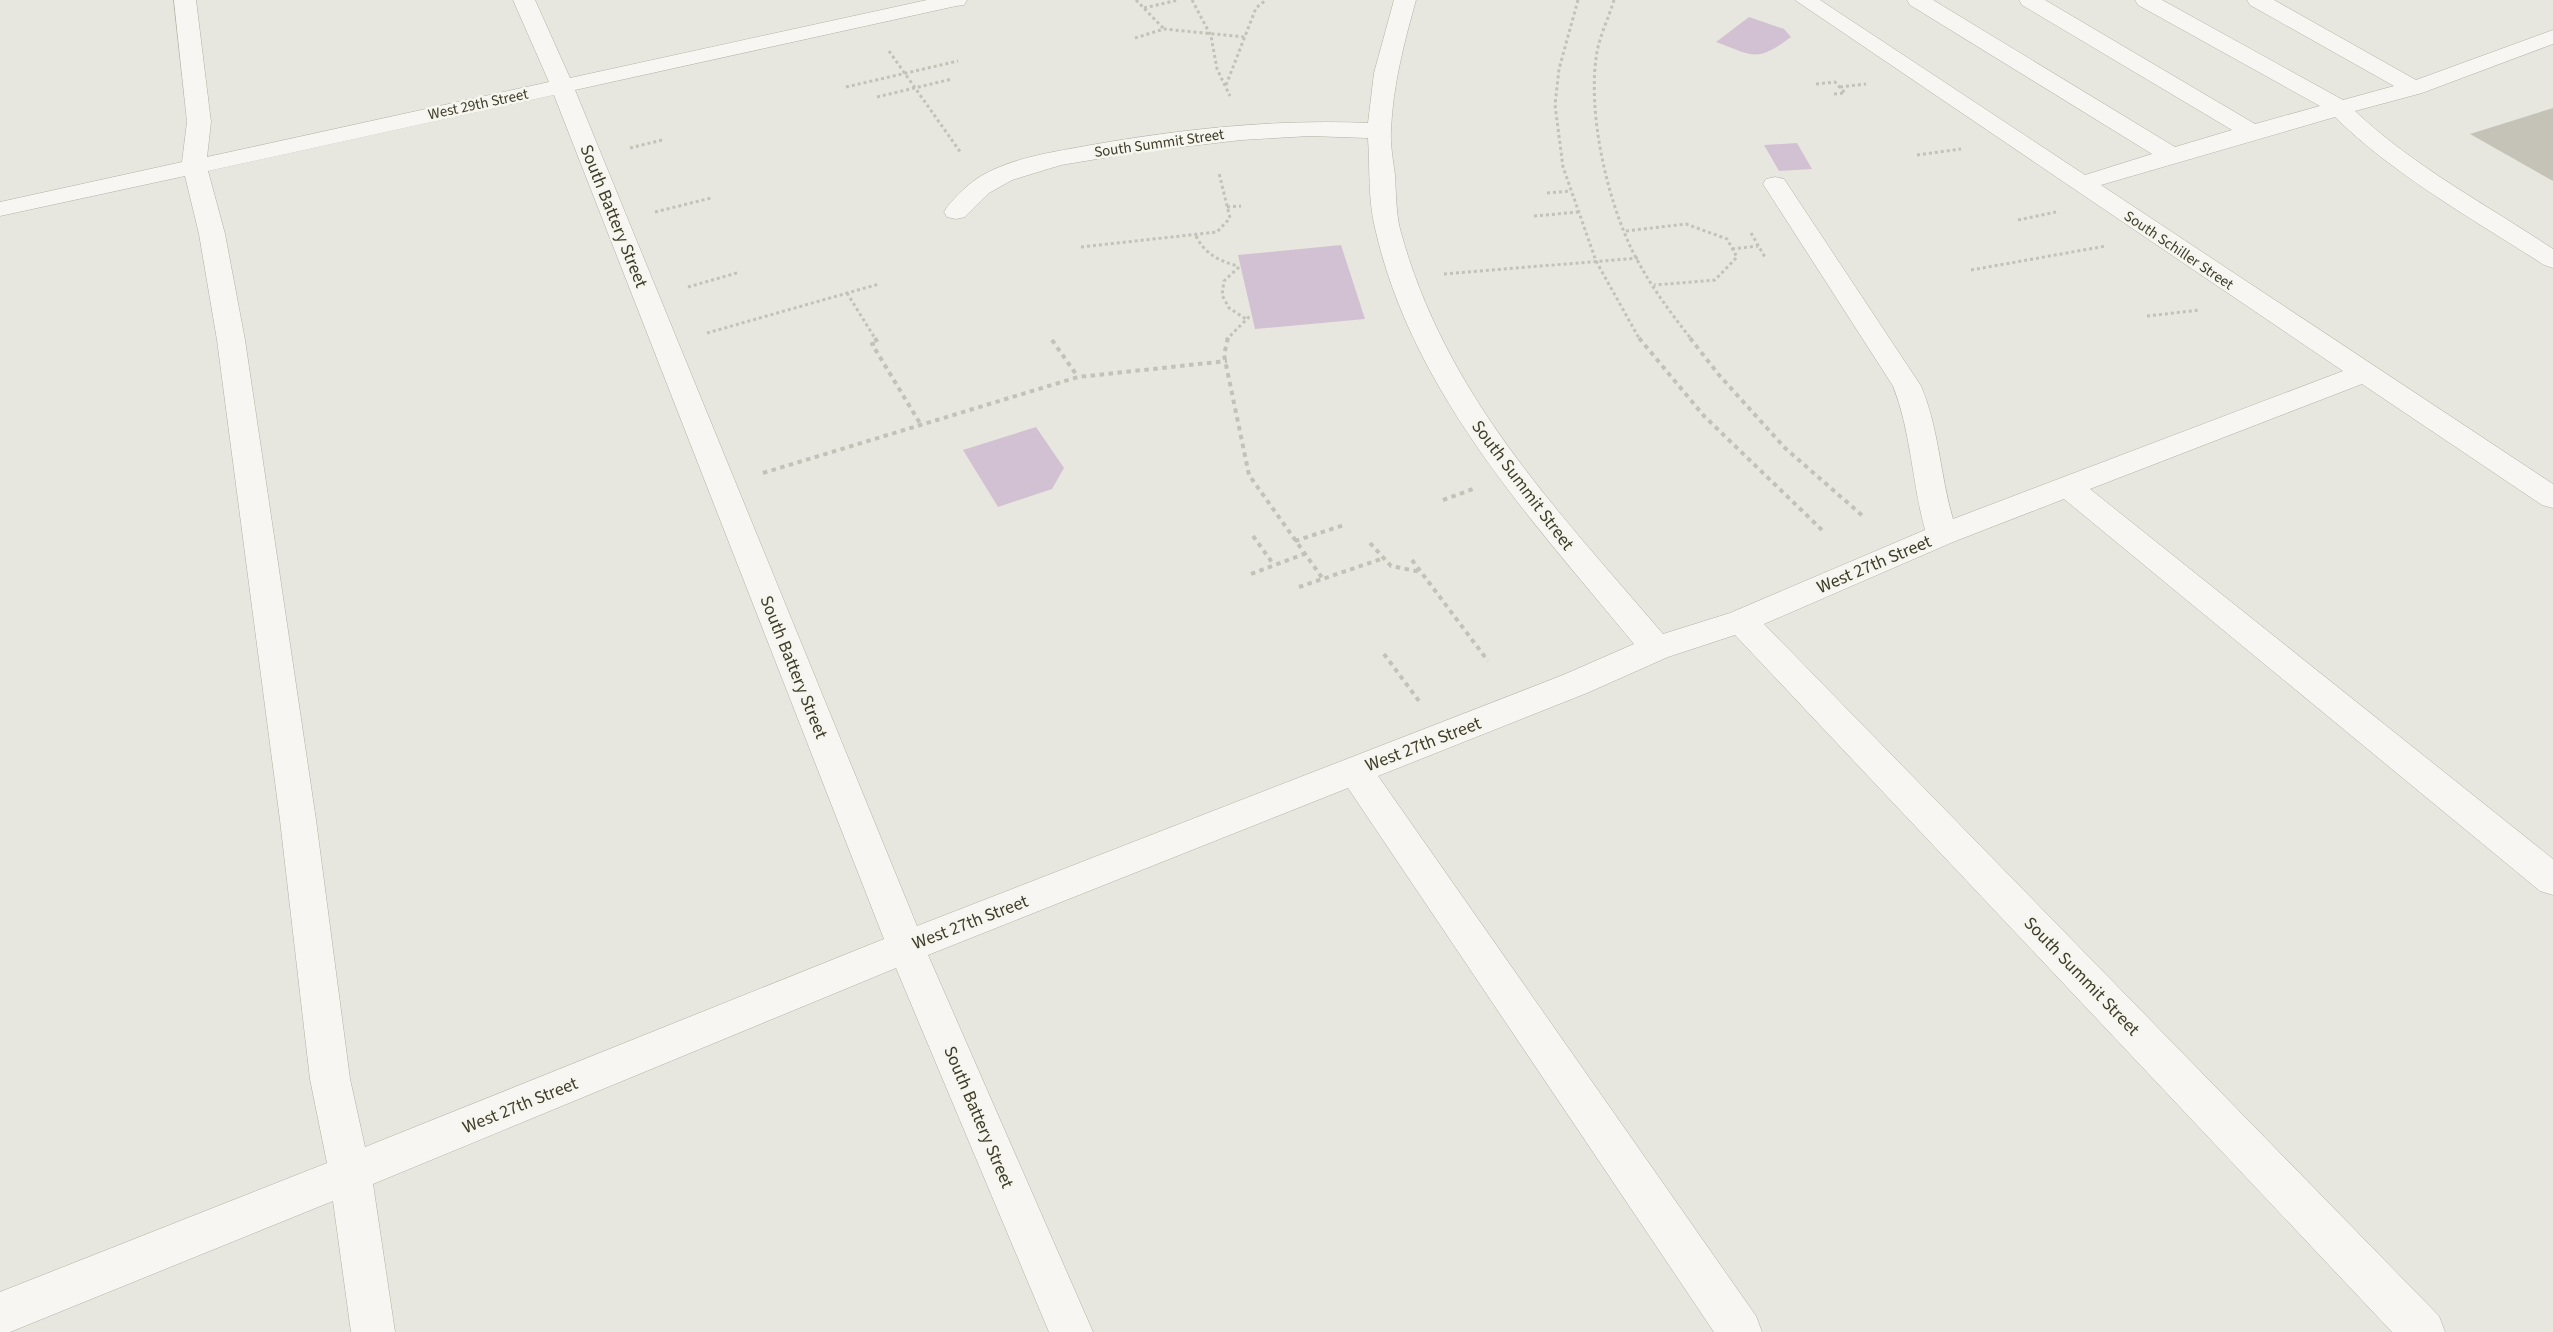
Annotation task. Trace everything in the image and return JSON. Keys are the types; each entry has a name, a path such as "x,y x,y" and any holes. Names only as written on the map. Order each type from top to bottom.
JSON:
{"street":[{"path":"185,0 199,122 194,165 212,234 231,340 298,820 330,1079 350,1173 373,1332"},
{"name":"South Battery Street","path":"524,0 562,85 906,947 1071,1332"},
{"name":"West 29th Street","path":"0,209 562,85 835,17 865,20 956,0"},
{"name":"South Summit Street","path":"1405,0 1385,73 1378,131 1387,227 1407,288 1431,345 1470,416 1510,474 1656,648"},
{"name":"South Schiller Street","path":"1806,0 2553,498"},
{"path":"1918,0 2172,156"},
{"path":"2030,0 2251,132"},
{"path":"2146,0 2338,107 2365,133 2412,167 2553,260"},
{"path":"2258,0 2414,88"},
{"path":"2080,184 2251,132 2414,88 2553,37"},
{"name":"South Summit Street","path":"957,212 968,198 991,181 1030,166 1069,156 1210,135 1282,130 1378,131"},
{"name":"West 27th Street","path":"1775,183 1908,386 1917,410 1930,492 1942,535"},
{"name":"West 27th Street","path":"0,1314 688,1038 906,947 1575,684 1656,648 1741,621 1942,535 2364,373"},
{"path":"2068,487 2553,880"},
{"name":"South Summit Street","path":"1741,621 2423,1332"},
{"path":"1356,771 1740,1332"}],"path":[{"path":"1136,0 1164,29"},
{"path":"1144,9 1178,0"},
{"path":"1192,0 1210,34 1217,69 1231,96"},
{"path":"1226,86 1256,8 1266,0"},
{"path":"1578,0 1559,69 1555,105 1563,167 1596,261 1639,339 1704,416 1823,531"},
{"path":"1614,0 1597,52 1594,122 1610,187 1638,258 1665,306 1719,375 1785,448 1864,517"},
{"path":"865,20 961,154"},
{"path":"1135,38 1164,29 1245,38"},
{"path":"846,87 958,61"},
{"path":"877,97 952,79"},
{"path":"1816,84 1835,82 1845,93 1834,94"},
{"path":"1840,87 1851,86"},
{"path":"1081,247 1196,236 1217,232 1226,225 1230,218 1210,135"},
{"path":"1547,194 1571,191"},
{"path":"617,222 711,198"},
{"path":"1227,207 1241,206"},
{"path":"1534,216 1579,212"},
{"path":"1626,231 1686,224 1727,239 1737,257 1715,280 1653,285"},
{"path":"1751,233 1766,260"},
{"path":"1196,236 1199,244 1212,256 1239,267 1227,275 1221,286 1230,311 1248,318 1225,341 1249,475 1323,579"},
{"path":"1971,270 2160,237"},
{"path":"1732,249 1759,246"},
{"path":"1454,273 1638,258"},
{"path":"647,298 740,272"},
{"path":"666,345 879,284"},
{"path":"847,293 878,343 872,345 921,425"},
{"path":"1052,340 1078,377"},
{"path":"722,486 1078,377 1227,361"},
{"path":"1443,500 1473,489"},
{"path":"1295,541 1344,525"},
{"path":"1253,536 1274,565"},
{"path":"1370,543 1380,560 1394,570 1421,572"},
{"path":"1251,574 1304,554"},
{"path":"1299,588 1380,560"},
{"path":"1412,560 1488,661"},
{"path":"1384,654 1444,736"}],"shaded area":[{"path":"1749,17 1784,29 1791,37 1762,54 1739,51 1716,42"},
{"path":"1797,143 1812,169 1779,171 1764,145"},
{"path":"1341,245 1365,319 1255,329 1238,255"},
{"path":"1036,427 1064,468 1052,489 998,507 963,450"}],"building":[{"path":"2553,108 2553,181 2470,134"}]}
